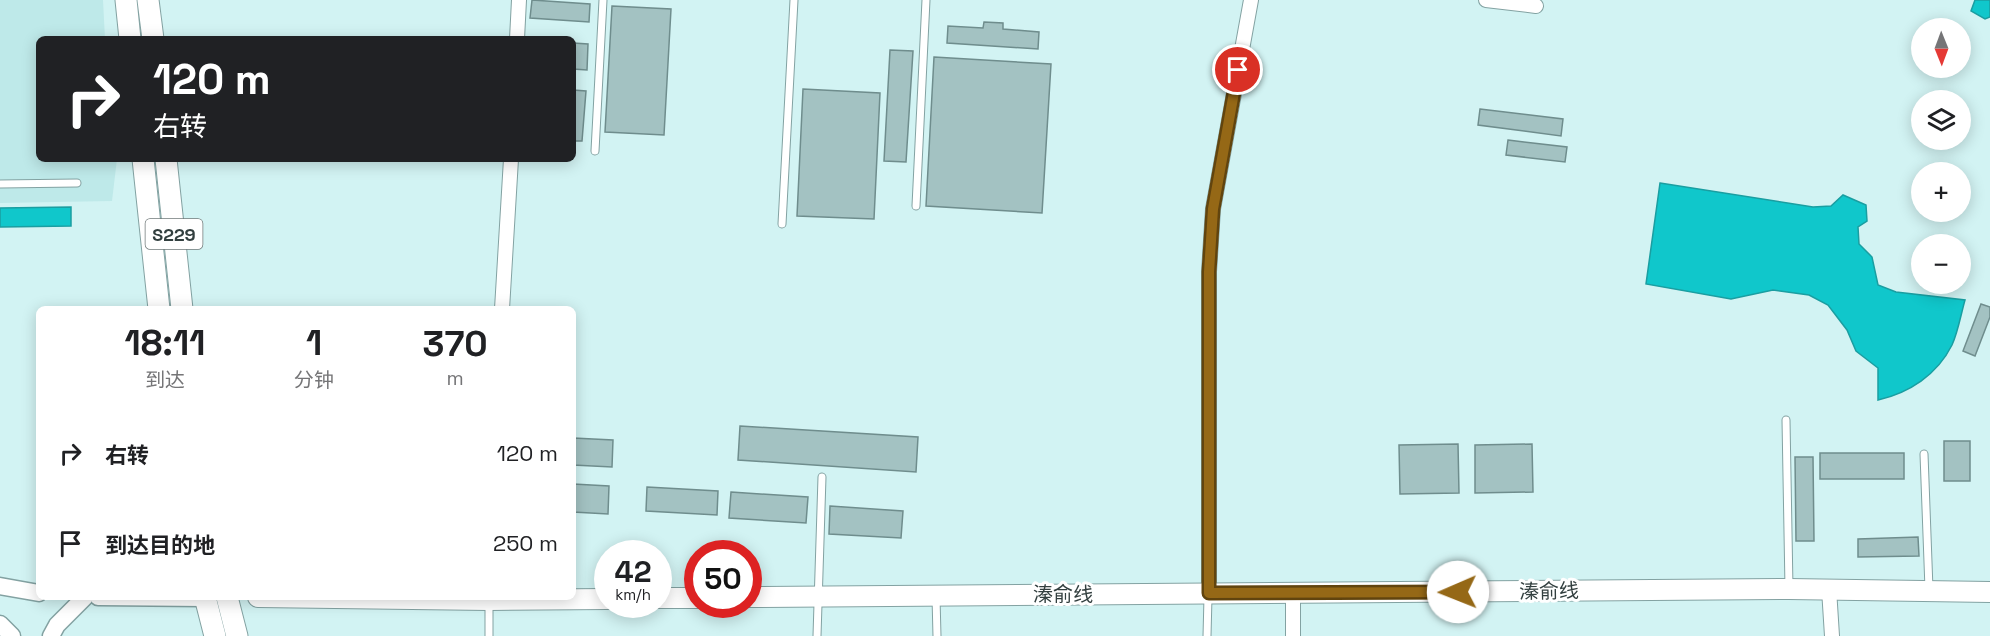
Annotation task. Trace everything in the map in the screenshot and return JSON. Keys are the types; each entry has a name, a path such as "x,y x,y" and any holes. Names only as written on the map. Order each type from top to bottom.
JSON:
{"main road":[{"path":"126,0 130,36"},
{"path":"148,0 153,36"},
{"name":"S229","path":"143,162 159,306"},
{"name":"S229","path":"166,162 182,306"},
{"name":"溱俞线","path":"762,597 1789,589 1990,592"},
{"path":"576,599 594,599"},
{"path":"210,600 215,636"},
{"path":"228,600 237,636"}],"street":[{"path":"517,36 519,0"},
{"path":"1209,593 1209,272 1213,209 1251,0"},
{"path":"1486,0 1536,6"},
{"path":"502,306 511,162"},
{"path":"0,586 36,593"},
{"path":"1829,589 1832,636"},
{"path":"1293,594 1293,636"},
{"path":"51,636 57,625 82,600"},
{"path":"0,624 12,636"}],"lane":[{"path":"595,151 603,0"},
{"path":"782,224 794,0"},
{"path":"916,206 926,0"},
{"path":"0,184 77,183"},
{"path":"1786,420 1789,589"},
{"path":"1924,454 1929,592"},
{"path":"817,636 822,477"},
{"path":"1206,636 1209,593"},
{"path":"936,595 937,636"},
{"path":"489,600 489,636"}],"shaded area":[{"path":"0,0 103,0 105,36 36,36 36,162 117,162 112,201 0,203"}],"water":[{"path":"1975,0 1990,0 1990,17 1985,19 1971,11"},
{"path":"1660,183 1813,207 1831,206 1843,195 1866,205 1867,221 1858,227 1859,244 1872,257 1878,285 1896,292 1965,300 1958,329 1946,356 1921,381 1901,393 1878,400 1878,368 1856,351 1847,330 1828,305 1809,295 1773,290 1731,299 1646,284"},
{"path":"71,207 71,226 0,227 0,208"}],"building":[{"path":"532,0 590,4 589,22 530,18"},
{"path":"612,6 671,9 664,135 605,132"},
{"path":"984,22 1003,23 1003,29 1039,32 1038,49 947,43 948,26 983,28"},
{"path":"576,43 588,44 587,70 576,69"},
{"path":"890,50 913,51 906,162 884,161"},
{"path":"934,57 1051,64 1042,213 926,206"},
{"path":"803,89 880,93 874,219 797,216"},
{"path":"576,90 586,91 582,141 576,141"},
{"path":"1480,109 1563,119 1561,136 1478,125"},
{"path":"1508,140 1567,147 1565,162 1506,155"},
{"path":"1981,304 1990,307 1990,317 1975,356 1963,351"},
{"path":"740,426 918,437 916,472 738,460"},
{"path":"576,438 613,440 612,467 576,465"},
{"path":"1944,441 1970,441 1970,481 1944,481"},
{"path":"1458,444 1459,493 1400,494 1399,445"},
{"path":"1532,444 1533,492 1475,493 1475,445"},
{"path":"1820,453 1904,453 1904,479 1820,479"},
{"path":"1795,457 1813,457 1814,541 1796,541"},
{"path":"576,484 609,486 608,514 576,512"},
{"path":"647,487 718,491 717,515 646,511"},
{"path":"731,492 808,497 806,523 729,518"},
{"path":"830,506 903,511 901,538 829,534"},
{"path":"1918,537 1919,556 1858,557 1858,539"}],"route":[{"path":"1238,70 1213,209 1209,272 1209,593 1458,592"}]}
